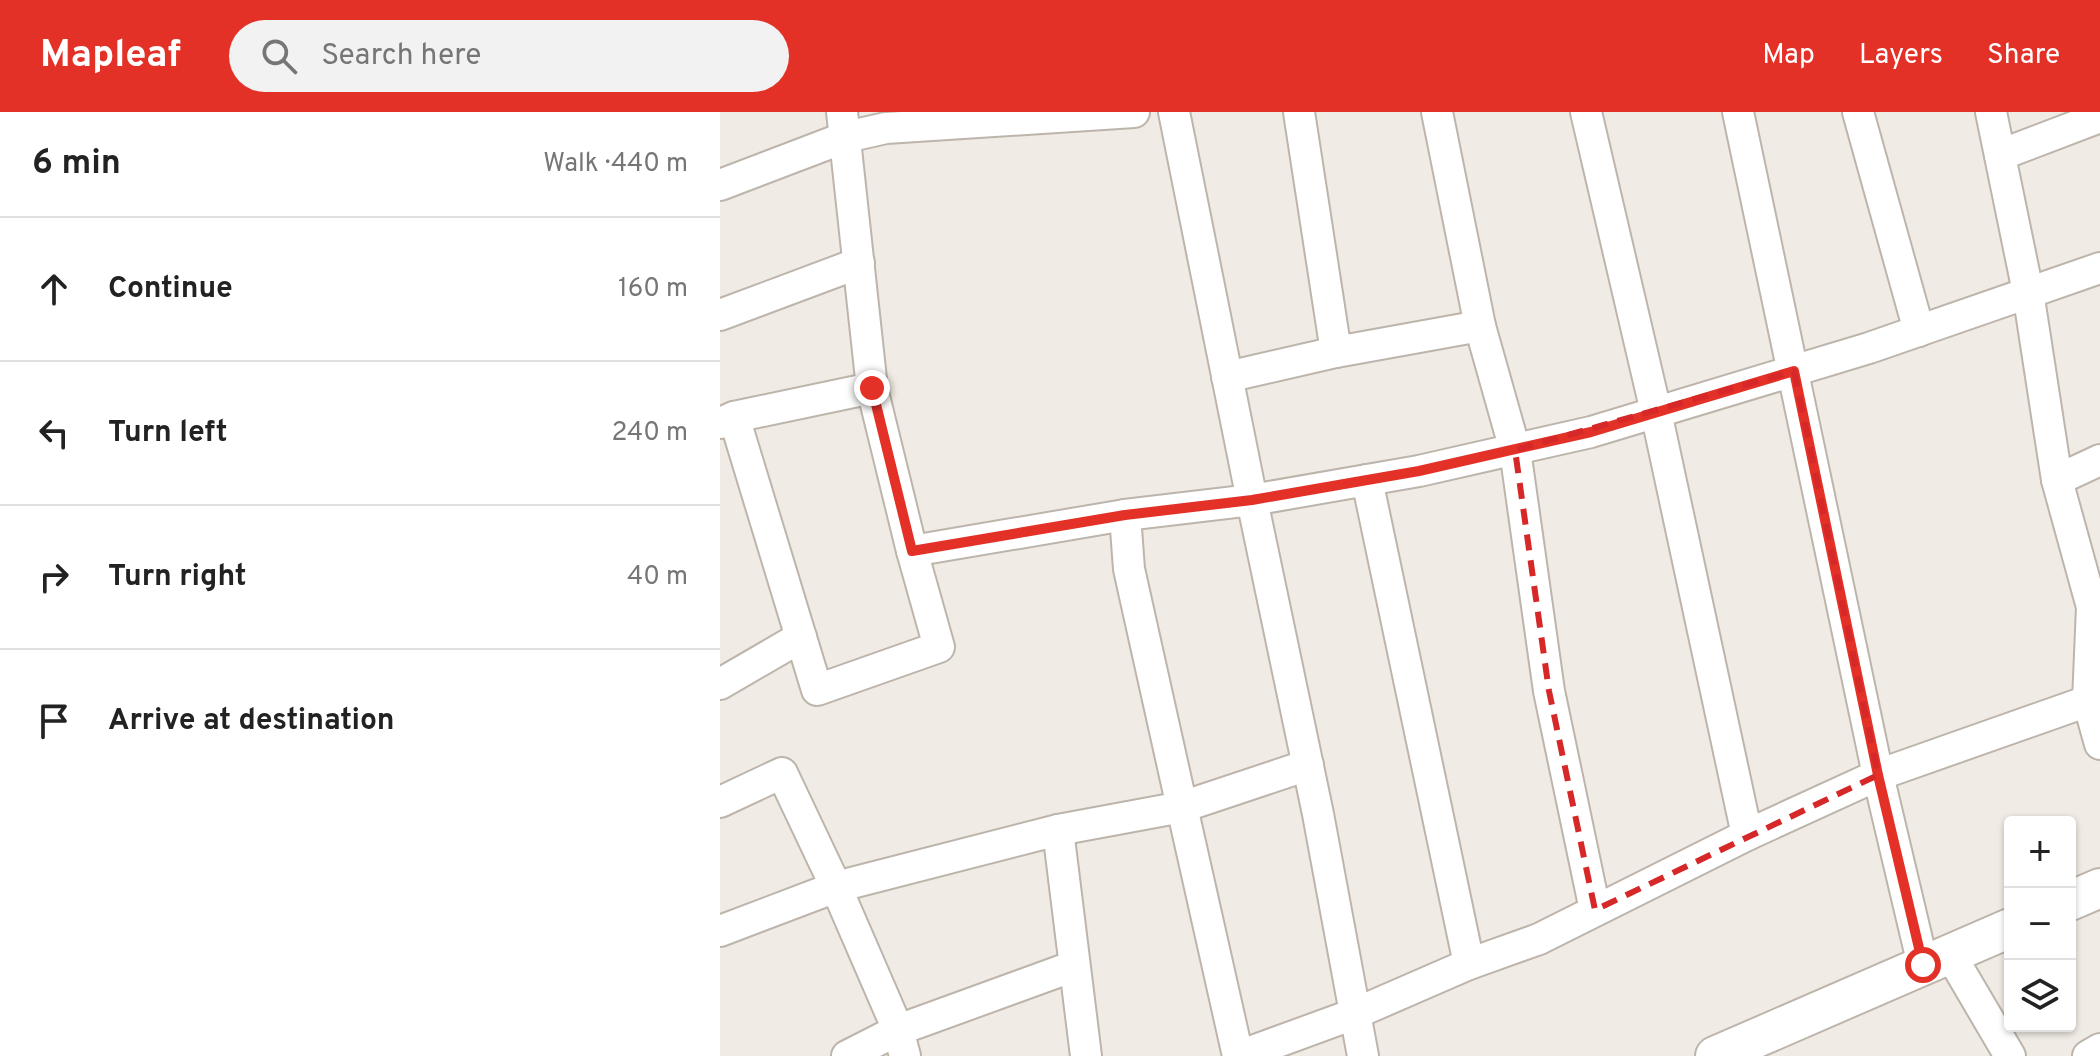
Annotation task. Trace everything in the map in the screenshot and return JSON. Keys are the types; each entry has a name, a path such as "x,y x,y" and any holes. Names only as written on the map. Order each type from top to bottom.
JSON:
{"street":[{"path":"720,185 844,125 886,128 1134,112"},
{"path":"1174,112 1308,765 1363,1056"},
{"path":"1299,112 1336,352"},
{"path":"1437,112 1480,326 1515,450 1549,691 1595,910"},
{"path":"1586,112 1656,412 1747,835"},
{"path":"1738,112 1878,775 1937,960 2010,1056"},
{"path":"1858,112 1919,331"},
{"path":"1991,112 2028,292 2057,480 2096,605 2088,701 2100,744"},
{"path":"2000,155 2100,117"},
{"path":"844,125 872,388 939,647 817,690 727,420 872,388"},
{"path":"720,315 859,263"},
{"path":"912,551 1125,515 1252,500 1419,471 1591,432 1869,348 2100,268"},
{"path":"1227,377 1336,352 1480,326"},
{"path":"2057,480 2100,460"},
{"path":"1367,480 1469,964"},
{"path":"1125,515 1129,569 1239,1056 1354,1014 1469,964 1539,939 1747,835 1878,775 2088,701"},
{"path":"720,684 801,637"},
{"path":"720,931 836,887 1058,830 1182,807 1308,765"},
{"path":"720,802 782,773 836,887 902,1043"},
{"path":"1058,830 1086,1056"},
{"path":"2076,898 2100,888"},
{"path":"1715,1056 2004,931"},
{"path":"847,1056 902,1043 1074,966"},
{"path":"2088,1056 2100,1049"}],"highlighted area":[{"path":"1794,371 1878,775 1595,910 1549,691 1515,450"}],"route":[{"path":"872,388 912,551 1125,515 1252,500 1419,471 1591,432 1794,371 1878,775 1923,965"}]}
